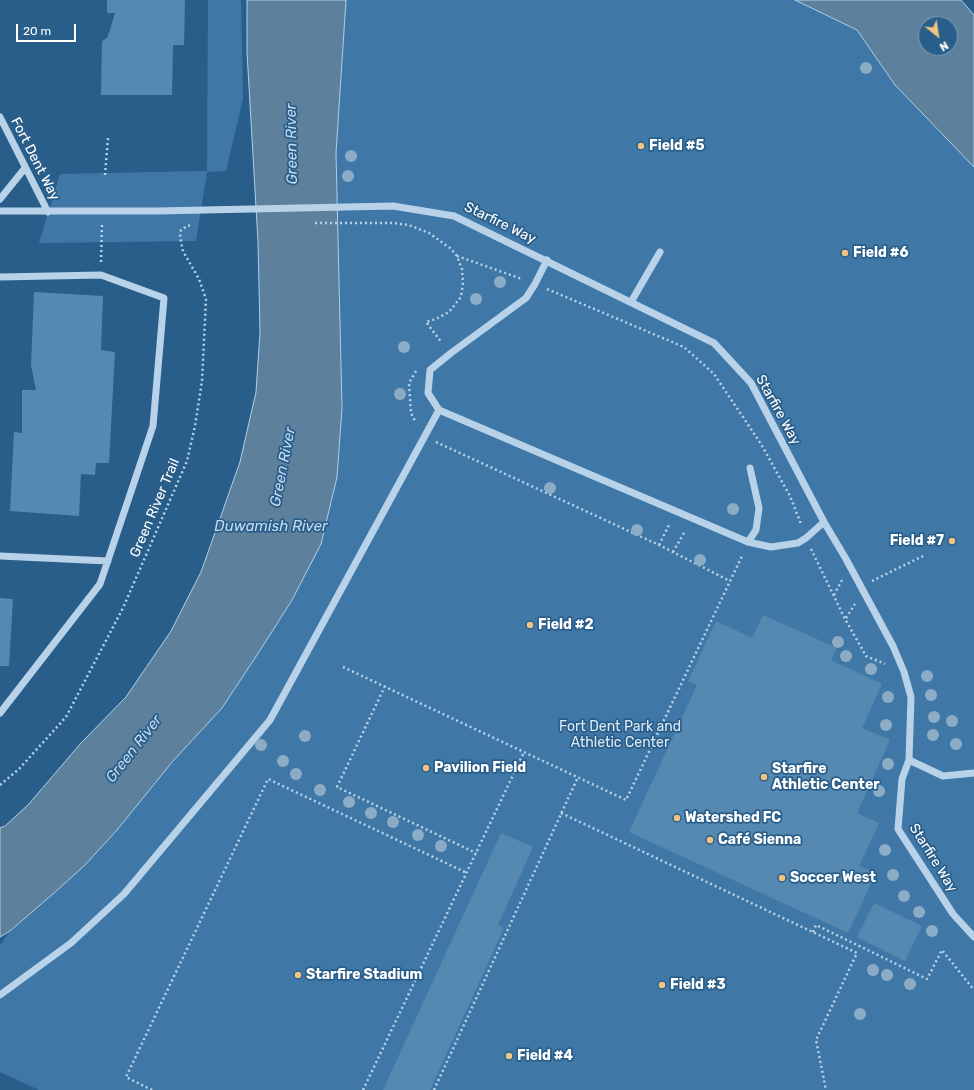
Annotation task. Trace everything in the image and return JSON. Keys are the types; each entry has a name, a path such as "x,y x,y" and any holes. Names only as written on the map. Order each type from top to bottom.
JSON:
{"street":[{"name":"Fort Dent Way","path":"0,117 25,168 51,212"},
{"path":"0,199 25,168"},
{"name":"Starfire Way","path":"51,212 393,206 454,216 547,260 714,343 751,383 824,522 893,646 904,672 910,697 909,760 902,779 898,829 953,914 974,937"},
{"path":"0,211 51,212"},
{"path":"631,302 660,252"},
{"path":"547,260 526,298 430,370 428,393 439,410 748,542 771,547 798,543 824,522"},
{"path":"0,277 101,274 164,298 153,426 100,584 0,712"},
{"path":"0,995 71,944 124,894 270,720 439,410"},
{"path":"748,542 756,530 759,508 750,468"},
{"path":"0,556 108,561"},
{"path":"909,760 942,776 974,772"}],"path":[{"path":"105,175 108,138"},
{"path":"392,223 409,224 429,233 450,248 457,256 462,269 463,283 461,297 449,312 436,319 426,322 451,353"},
{"path":"100,246 102,225"},
{"name":"Green River Trail","path":"0,785 19,769 66,717 123,608 187,461 195,426 202,381 206,299 199,279 183,251 180,237 181,230 188,226 194,225"},
{"path":"457,256 535,284 684,347 714,374 761,444 790,496 806,538 866,656 904,672"},
{"path":"659,545 669,525"},
{"path":"673,552 684,532"},
{"path":"343,667 626,800 748,542"},
{"path":"846,619 869,582 923,556"},
{"path":"834,595 844,576"},
{"path":"385,686 337,787 476,853"},
{"path":"363,1090 524,752"},
{"path":"434,1090 578,777"},
{"path":"152,1090 126,1077 268,779 466,873"},
{"path":"561,813 856,953 816,1040 826,1090"},
{"path":"813,932 816,925 926,979 942,950 974,990"}],"green space":[{"path":"208,0 241,0 243,99 226,171 207,172 196,241 39,243 60,174 207,171"},
{"name":"Fort Dent Park and Athletic Center","path":"346,0 795,0 857,30 895,85 974,167 974,1090 39,1090 0,1072 0,945 10,931 54,893 117,830 173,761 342,408 336,153"}],"water":[{"name":"Duwamish River","path":"247,0 346,0 336,153 342,408 337,477 321,544 292,600 222,708 173,761 117,830 85,865 10,931 0,937 0,828 5,826 28,805 81,743 126,697 171,631 201,572 240,462 256,392 260,332 258,242 247,52"},
{"path":"795,0 961,0 974,15 974,167 895,85 857,30"}],"building":[{"path":"107,0 185,0 184,45 173,45 172,95 101,95 102,41 107,38 115,13 107,13"},
{"path":"34,292 103,296 101,350 115,352 109,463 96,463 95,475 81,474 79,516 10,511 14,432 22,433 22,390 36,390 31,365"},
{"path":"0,598 13,599 9,666 0,666"},
{"name":"Starfire Athletic Center","path":"763,615 837,648 831,660 882,684 862,728 890,740 857,813 879,823 859,866 876,873 848,933 629,832 697,685 688,681 716,621 752,638"},
{"path":"501,833 533,847 498,925 504,928 430,1090 383,1090"},
{"path":"874,903 922,926 905,961 857,937"}],"place":[{"name":"Field #5","path":"641,146"},
{"name":"Field #6","path":"845,253"},
{"name":"Field #7","path":"952,541"},
{"name":"Field #2","path":"530,625"},
{"name":"Pavilion Field","path":"426,768"},
{"name":"Starfire Athletic Center","path":"764,777"},
{"name":"Watershed FC","path":"677,818"},
{"name":"Café Sienna","path":"710,840"},
{"name":"Soccer West","path":"782,878"},
{"name":"Starfire Stadium","path":"298,975"},
{"name":"Field #3","path":"662,985"},
{"name":"Field #4","path":"509,1056"}],"water label":[{"name":"Green River","path":"292,144"},
{"name":"Green River","path":"283,467"},
{"name":"Green River","path":"134,749"}]}
